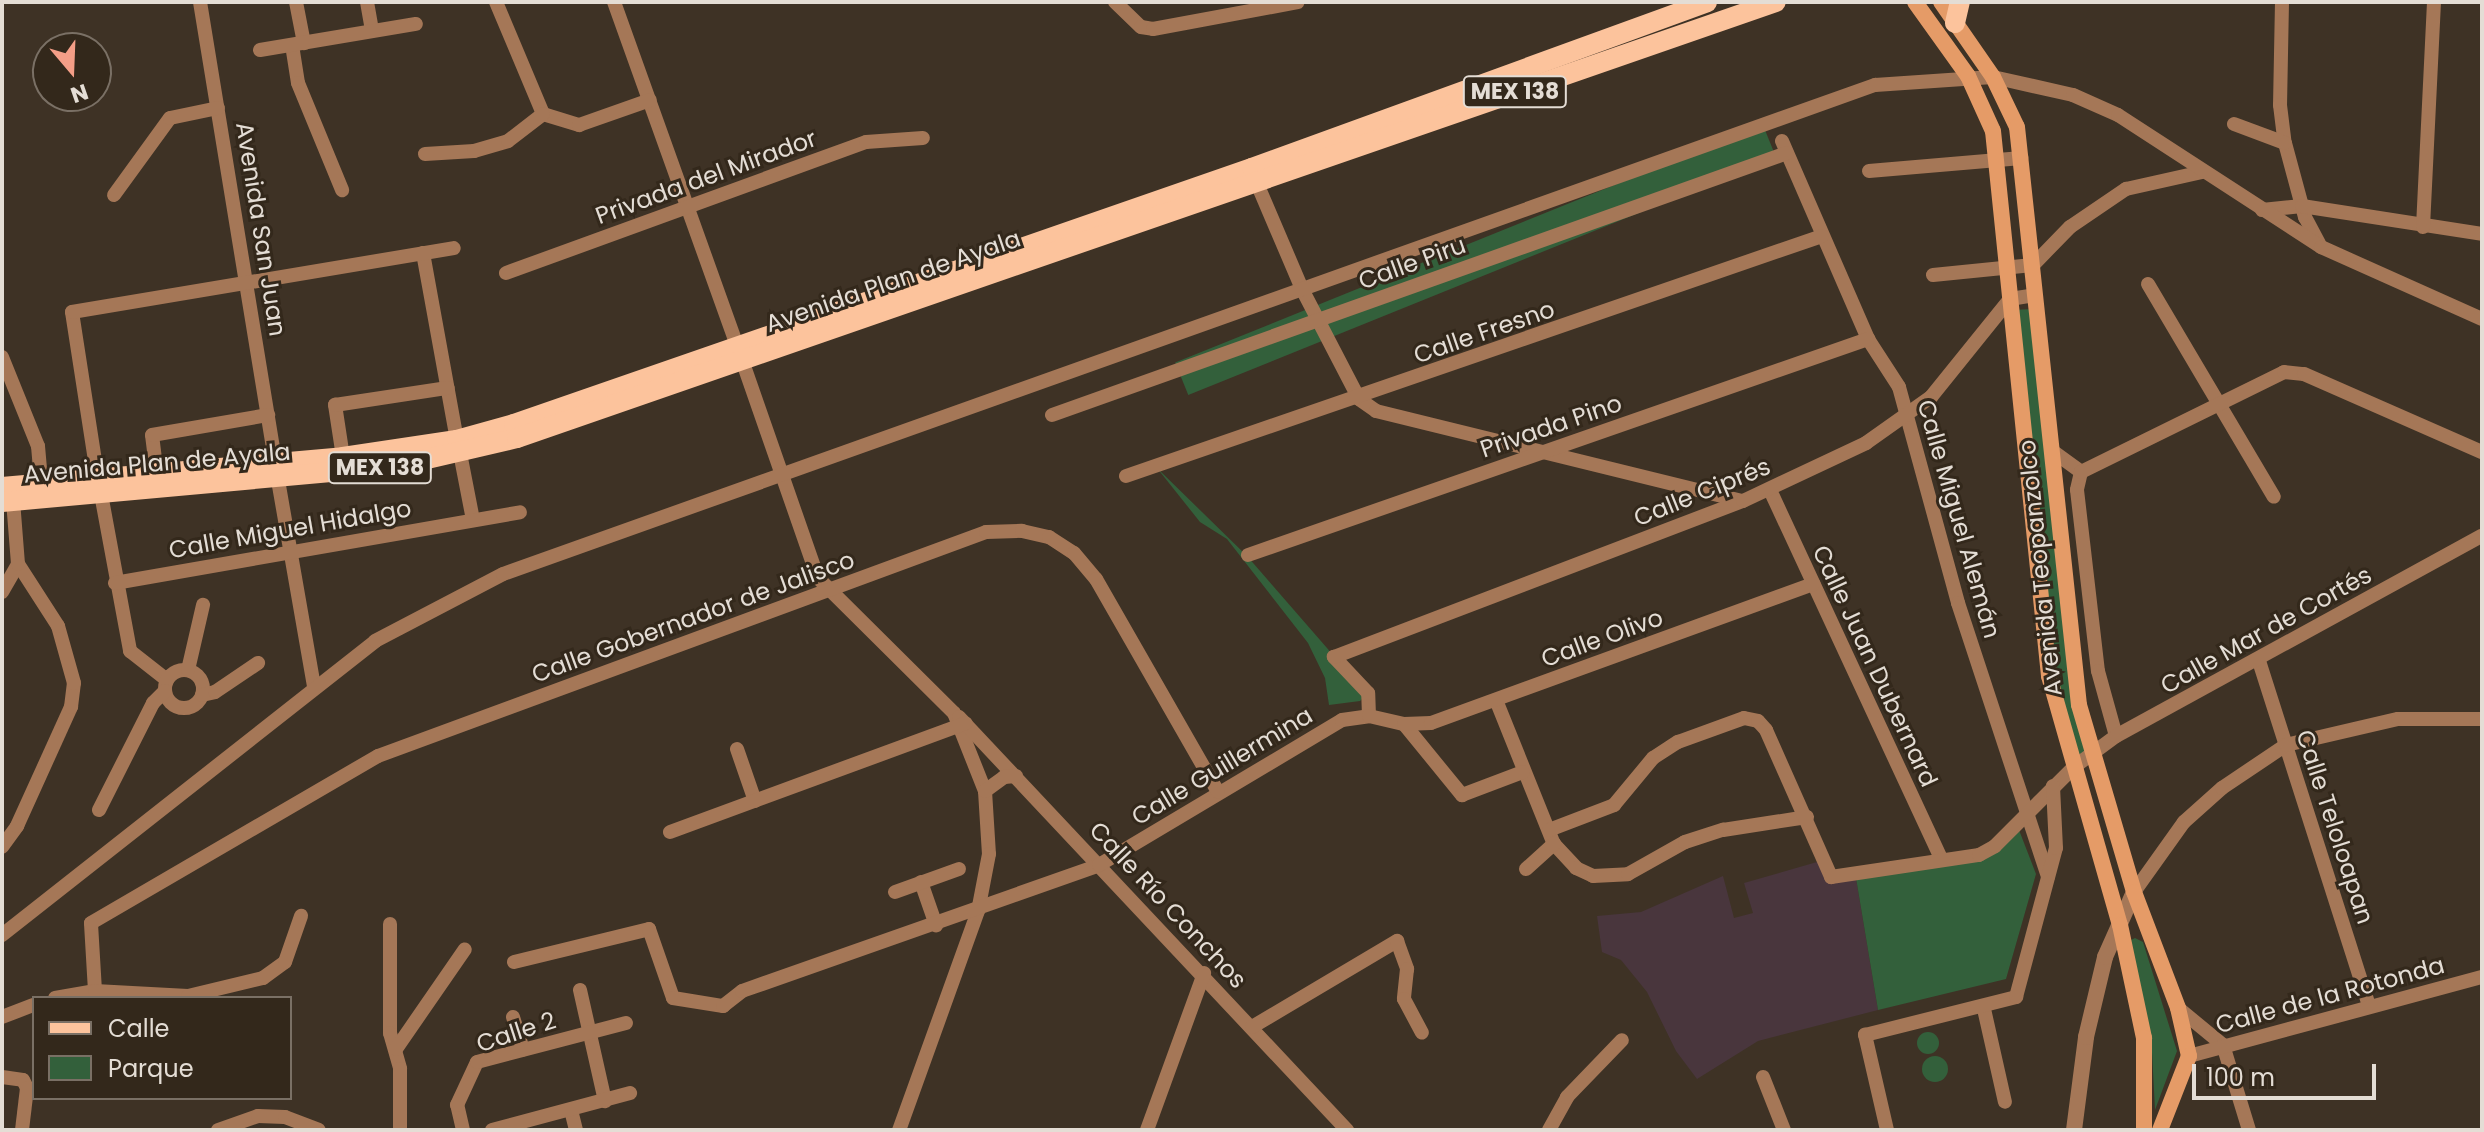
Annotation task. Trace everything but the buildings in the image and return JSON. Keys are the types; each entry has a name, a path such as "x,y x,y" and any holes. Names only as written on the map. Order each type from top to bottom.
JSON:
{"main road":[{"name":"Avenida Plan de Ayala","path":"1254,177 1686,5 1707,2"},
{"name":"Avenida Plan de Ayala","path":"6,497 277,472 459,447 1776,2"},
{"name":"Avenida Teopanzolco","path":"1915,2 1968,76 1993,131 2049,676 2120,925 2144,1038 2144,1130"},
{"name":"Avenida Teopanzolco","path":"1941,2 2011,107 2021,158 2033,265 2074,675 2092,753 2134,892 2178,1008 2189,1056"},
{"path":"1955,23 1960,2"},
{"name":"Avenida Plan de Ayala","path":"6,497 41,484 99,487 157,475 277,472 343,457 459,447"},
{"path":"2160,1130 2189,1056"}],"street":[{"name":"Avenida San Juan","path":"200,2 314,687"},
{"path":"296,2 298,83 342,190"},
{"path":"367,2 372,31"},
{"path":"496,2 543,114"},
{"path":"614,2 784,473 818,578 827,592"},
{"path":"1115,2 1141,27 1153,29 1298,2"},
{"path":"2282,2 2280,105 2285,143 2302,206 2321,247"},
{"path":"2423,227 2434,2"},
{"path":"260,50 416,24"},
{"path":"2,935 375,641 503,574 1875,85 1968,76 2038,84 2118,115 2321,247 2482,319"},
{"path":"543,114 579,125 650,100"},
{"path":"114,195 170,118 218,108"},
{"path":"425,154 474,151 508,141 543,114"},
{"path":"2234,124 2285,143"},
{"name":"Privada del Mirador","path":"506,273 866,142 923,138"},
{"name":"Calle Miguel Alemán","path":"1785,147 1868,339 1899,387 1958,603 2048,877"},
{"name":"Calle Piru","path":"1052,415 1785,147"},
{"path":"1869,171 2021,158"},
{"path":"1933,275 2033,265 2070,227 2126,189 2203,172"},
{"path":"1254,177 1302,289 1359,399 1376,411 1743,501"},
{"path":"2262,210 2302,206 2482,234"},
{"name":"Calle Fresno","path":"1126,476 1359,399 1822,236"},
{"path":"258,663 215,692 202,695 193,706 178,707 166,685 130,651 115,583 72,312 454,248"},
{"path":"423,253 473,520"},
{"path":"2148,284 2274,497"},
{"path":"2010,299 2035,295"},
{"name":"Calle Ciprés","path":"1369,716 1368,693 1334,657 1770,490 1909,417 1958,369 2010,299"},
{"name":"Privada Pino","path":"1248,555 1868,339"},
{"path":"2,357 38,446 41,484"},
{"path":"2081,472 2267,376 2304,374 2482,452"},
{"path":"343,457 335,405 448,388"},
{"path":"157,475 152,435 268,415"},
{"path":"2051,450 2081,472"},
{"path":"2081,472 2077,490 2098,671 2116,736"},
{"name":"Calle Juan Dubernard","path":"1770,490 1941,859"},
{"path":"2,847 17,826 71,707 74,683 58,626 18,564 6,497"},
{"name":"Calle Miguel Hidalgo","path":"115,583 520,512"},
{"name":"Calle Gobernador de Jalisco","path":"95,991 91,923 378,756 986,532 1022,531 1049,537 1074,553 1096,579 1218,792"},
{"name":"Calle Mar de Cortés","path":"1807,817 1831,877 1979,855 2074,767 2116,736 2259,661 2482,536"},
{"path":"3,593 18,564"},
{"name":"Calle Olivo","path":"1404,724 1431,723 1813,584"},
{"name":"Calle Río Conchos","path":"827,592 1016,776 1204,973 1346,1129"},
{"path":"99,810 153,703 166,685 188,670 203,605"},
{"name":"Calle Teloloapan","path":"2259,661 2369,1006"},
{"path":"188,670 201,679 202,695"},
{"path":"1496,700 1552,837 1576,868 1593,876 1628,874 1685,842 1723,830 1807,817 1766,730 1758,721 1744,718 1678,742 1653,758 1614,805 1552,837 1526,869"},
{"name":"Calle Guillermina","path":"514,962 649,929 673,998 723,1006 742,991 978,911 1099,865 1342,720 1369,716 1404,724"},
{"path":"2074,1130 2086,1037 2105,957 2134,892 2184,822 2222,788 2286,745 2398,719 2482,719"},
{"path":"670,832 960,721 985,791 989,854 978,911 899,1130"},
{"path":"1404,724 1462,795 1523,772"},
{"path":"737,749 755,801"},
{"path":"985,791 1004,777 1016,776"},
{"path":"1887,1130 1865,1035 2009,1002 2022,989 2056,848 2053,786"},
{"path":"895,892 959,869"},
{"path":"921,882 936,925"},
{"path":"66,996 95,991 188,996 263,978 285,962 301,916"},
{"path":"390,924 390,1033 396,1049 400,1130"},
{"path":"1252,1027 1397,941 1407,969 1404,999 1422,1033"},
{"path":"396,1049 465,949"},
{"path":"1147,1130 1204,973"},
{"name":"Calle de la Rotonda","path":"2189,1056 2482,977"},
{"path":"580,990 605,1101"},
{"path":"2,1017 32,1006"},
{"path":"2178,1008 2223,1045 2249,1130"},
{"path":"1984,1009 2005,1102"},
{"path":"513,1017 523,1050"},
{"name":"Calle 2","path":"463,1130 457,1105 477,1062 626,1023"},
{"path":"1549,1130 1567,1097 1622,1040"},
{"path":"2,1077 23,1080 27,1088 22,1130"},
{"path":"1763,1077 1784,1130"},
{"path":"492,1130 630,1093"},
{"path":"571,1110 576,1130"},
{"path":"218,1130 258,1116 285,1117 319,1130"}],"shaded area":[{"path":"1817,862 1856,878 1878,1010 1758,1041 1697,1079 1676,1051 1647,992 1621,960 1602,952 1597,916 1641,912 1723,876 1734,918 1753,913 1744,883"}],"green space":[{"path":"1763,125 1776,157 1188,395 1175,363"},
{"path":"2037,309 2092,753 2074,767 2057,711 2012,310"},
{"path":"1157,468 1247,556 1367,694 1360,701 1329,705 1325,678 1308,643 1227,539 1200,522"},
{"path":"2019,830 2036,874 2006,979 1878,1010 1856,878 1978,856"},
{"path":"2135,938 2143,942 2177,1051 2155,1110 2152,1052 2131,940"},
{"path":"1928,1032 1939,1043 1928,1054 1917,1043"},
{"path":"1935,1056 1944,1060 1948,1069 1944,1078 1935,1082 1926,1078 1922,1069 1926,1060"}]}
